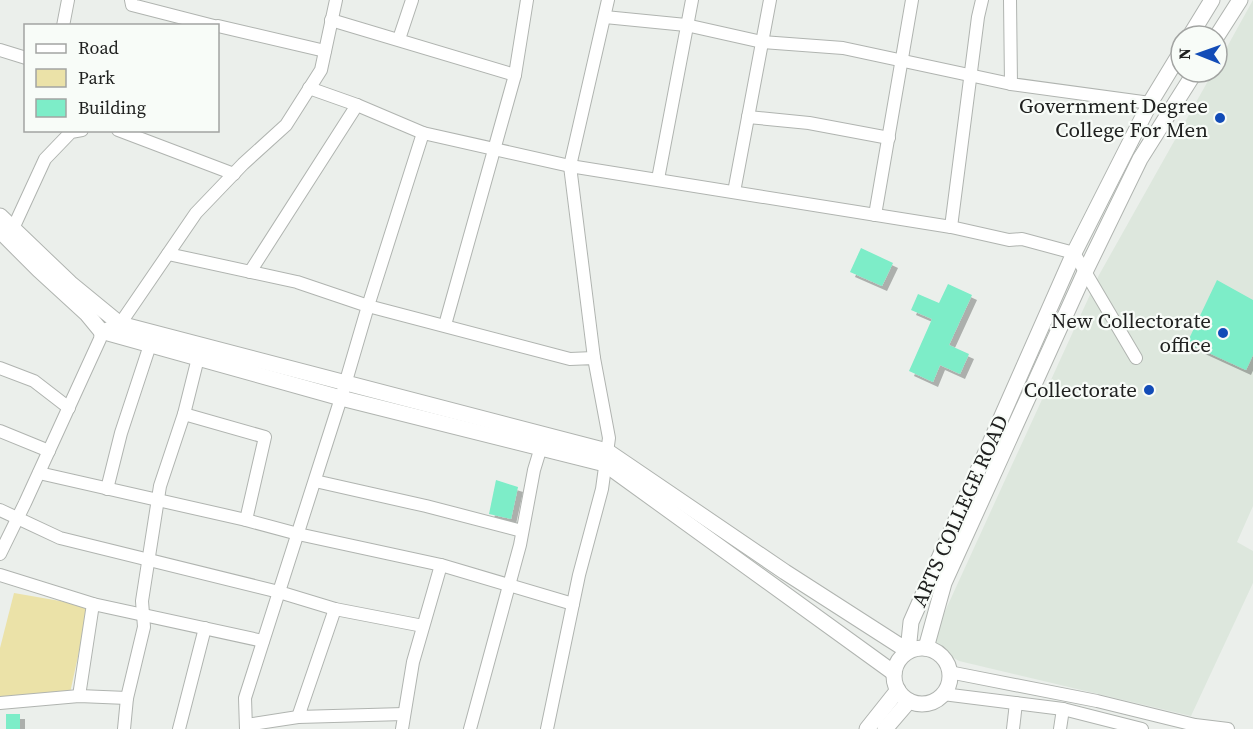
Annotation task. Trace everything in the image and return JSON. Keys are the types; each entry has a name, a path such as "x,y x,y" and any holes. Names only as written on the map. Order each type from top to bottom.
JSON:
{"main road":[{"path":"1197,24 1212,0"},
{"path":"1225,24 1240,0"},
{"name":"ARTS COLLEGE ROAD","path":"908,651 911,622 1074,253 1150,103 1169,71"},
{"path":"926,648 944,583 1085,272 1140,159 1187,84"},
{"path":"0,216 7,233 39,270 101,330 198,358 343,391 606,457 908,651"},
{"path":"7,233 120,324 541,447 606,457 894,674"},
{"path":"926,648 942,657 949,672 947,687 936,700 918,704 909,701 898,690 894,674 898,661 908,651 926,648"},
{"path":"867,729 898,690"},
{"path":"885,729 909,701"}],"street":[{"path":"63,24 68,0"},
{"path":"131,0 132,5 208,24"},
{"path":"0,554 69,408 100,339 101,330 120,324 196,213 286,125 321,70 336,0"},
{"path":"399,39 412,0"},
{"path":"445,325 515,75 527,0"},
{"path":"547,729 573,604 602,489 609,438 594,358 570,166 608,0"},
{"path":"658,179 692,0"},
{"path":"734,192 770,0"},
{"path":"875,215 912,0"},
{"path":"951,227 982,0"},
{"path":"1010,0 1011,84"},
{"path":"605,16 687,26 762,42 843,48 1011,84 1150,103"},
{"path":"331,20 515,75"},
{"path":"219,27 325,51"},
{"path":"0,50 24,57"},
{"path":"309,88 357,105 423,133 570,166 951,227 1009,240 1022,239 1074,253 1136,358"},
{"path":"250,272 357,105"},
{"path":"748,117 809,123 889,138"},
{"path":"7,233 45,159 71,132"},
{"path":"123,132 234,174"},
{"path":"404,714 298,717 246,727 245,698 423,133"},
{"path":"168,254 297,282 368,306 570,359 594,358"},
{"path":"107,489 121,433 150,345"},
{"path":"124,729 127,698 144,627 142,601 160,486 184,414 198,358"},
{"path":"0,368 34,381 69,408"},
{"path":"184,414 266,437 246,520"},
{"path":"0,431 49,451"},
{"path":"470,729 509,586 541,447"},
{"path":"39,473 441,566 573,604"},
{"path":"315,481 522,531"},
{"path":"0,510 60,538 279,592 335,609 423,626"},
{"path":"402,729 412,662 441,566"},
{"path":"0,575 93,604 263,641"},
{"path":"79,696 93,604"},
{"path":"298,717 335,609"},
{"path":"179,729 205,628"},
{"path":"949,672 1097,701 1195,725 1228,729"},
{"path":"943,694 1063,709 1142,729"},
{"path":"0,702 79,696 127,698"},
{"path":"1013,729 1016,704"},
{"path":"1060,729 1063,709"}],"shaded area":[{"name":"Collectorate","path":"1253,0 1253,506 1237,542 1253,551 1253,583 1191,716 959,661 930,644 1099,275 1206,84 1229,84 1229,43"}],"green space":[{"path":"14,593 89,606 70,693 0,698 0,648"}],"building":[{"path":"861,248 893,263 882,286 850,272"},
{"name":"New Collectorate office","path":"1217,280 1253,300 1253,355 1246,370 1187,343"},
{"path":"948,284 972,295 949,345 969,354 960,374 940,365 933,382 909,371 932,319 911,310 918,294 939,303"},
{"path":"496,480 518,487 511,519 489,514"},
{"path":"6,714 20,714 20,729 6,729"}],"place":[{"name":"Government Degree College For Men","path":"1220,118"},
{"name":"New Collectorate office","path":"1223,333"},
{"name":"Collectorate","path":"1149,390"}]}
